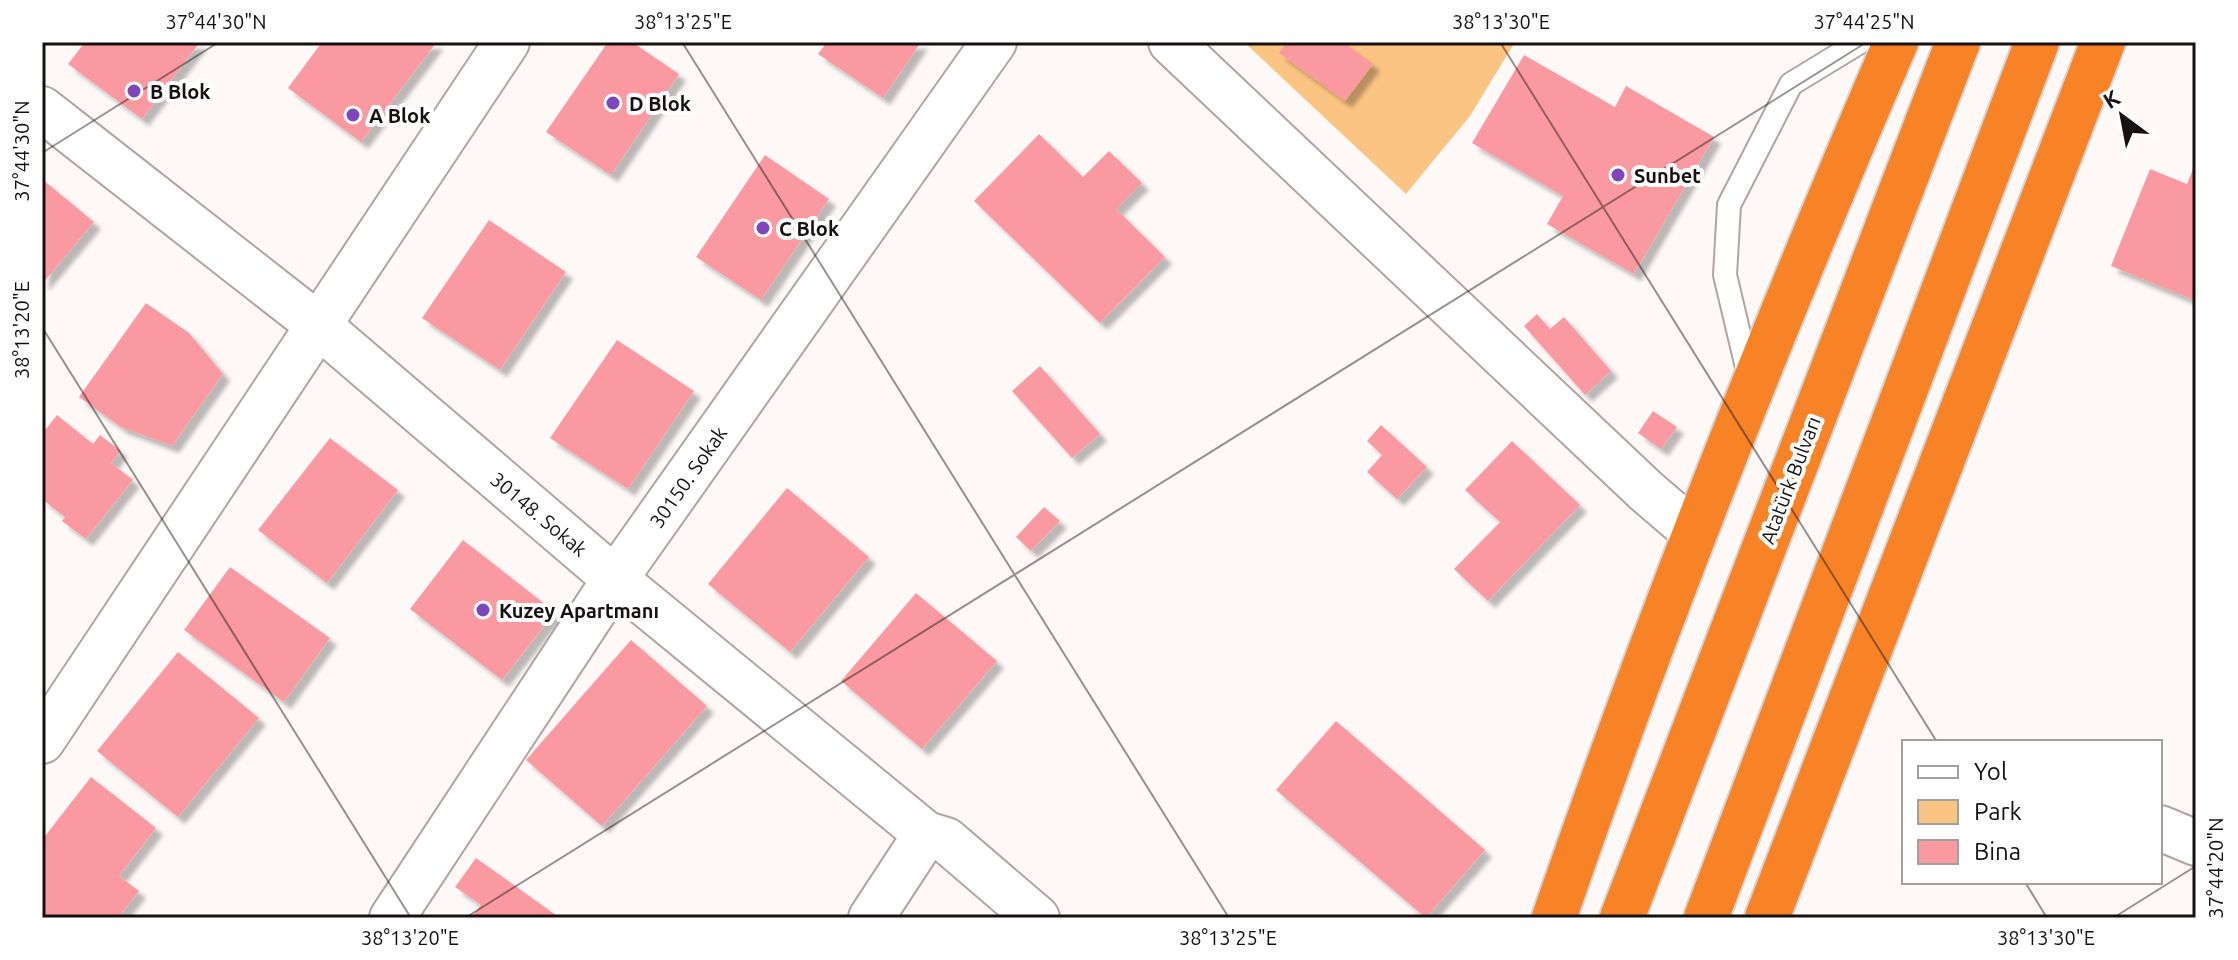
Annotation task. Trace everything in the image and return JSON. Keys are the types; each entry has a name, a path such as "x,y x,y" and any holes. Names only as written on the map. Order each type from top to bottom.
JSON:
{"highway":[{"path":"1554,918 1695,533 1806,251 1896,42"},
{"name":"Atatürk Bulvarı","path":"1622,918 1958,42"},
{"path":"1706,918 2037,42"},
{"path":"1767,918 2103,42"}],"street":[{"path":"42,741 507,42"},
{"name":"30150. Sokak","path":"392,918 615,579 994,42"},
{"path":"1171,42 1634,480 1695,533"},
{"name":"30148. Sokak","path":"42,109 318,325 615,579 926,834 946,840 1037,918"},
{"path":"2162,829 2196,843"},
{"path":"871,918 926,834"}],"lane":[{"path":"1752,390 1725,275 1729,205 1791,84 1860,42"}],"green space":[{"path":"1244,42 1515,42 1470,116 1406,194"}],"building":[{"name":"B Blok","path":"85,42 200,42 142,119 68,64"},
{"name":"A Blok","path":"322,42 436,43 361,142 288,88"},
{"name":"D Blok","path":"608,42 632,42 679,74 611,175 546,132"},
{"path":"827,42 921,42 883,98 818,54"},
{"path":"1287,42 1343,42 1373,64 1345,101 1279,53"},
{"path":"1524,55 1615,107 1626,86 1714,137 1634,274 1547,224 1563,196 1472,143"},
{"path":"1039,134 1083,177 1109,151 1142,183 1116,209 1165,257 1100,323 974,201"},
{"name":"C Blok","path":"765,155 829,199 761,300 696,257"},
{"path":"2150,169 2187,184 2193,169 2196,170 2196,301 2111,266"},
{"path":"42,179 94,222 42,284"},
{"path":"489,220 566,272 500,370 422,318"},
{"path":"146,303 189,333 223,374 172,446 121,427 79,397"},
{"path":"1537,314 1550,329 1564,317 1611,371 1585,395 1524,326"},
{"path":"617,340 694,391 628,489 550,438"},
{"path":"1040,366 1100,434 1072,458 1012,391"},
{"path":"1653,411 1677,427 1661,449 1638,433"},
{"path":"57,415 93,444 100,435 121,451 111,463 133,480 86,539 62,521 65,517 42,499 42,434"},
{"path":"1381,425 1427,467 1397,499 1367,472 1382,455 1367,441"},
{"path":"330,438 398,490 327,583 258,530"},
{"path":"1512,441 1580,505 1488,601 1454,569 1500,522 1465,490"},
{"path":"787,488 869,557 790,652 708,584"},
{"path":"1044,507 1060,521 1031,551 1016,537"},
{"name":"Kuzey Apartmanı","path":"463,540 555,612 502,680 410,609"},
{"path":"230,567 330,638 284,702 184,630"},
{"path":"916,593 997,661 922,749 841,681"},
{"path":"631,640 707,706 602,826 526,760"},
{"path":"178,652 259,718 178,817 97,751"},
{"path":"1336,721 1485,850 1426,918 1276,790"},
{"path":"91,777 156,828 119,876 139,891 118,918 42,918 42,840"},
{"path":"476,858 560,918 471,918 481,905 455,887"}],"place":[{"name":"B Blok","path":"134,91"},
{"name":"D Blok","path":"613,103"},
{"name":"A Blok","path":"353,115"},
{"name":"Sunbet","path":"1618,175"},
{"name":"C Blok","path":"763,228"},
{"name":"Kuzey Apartmanı","path":"483,610"}]}
